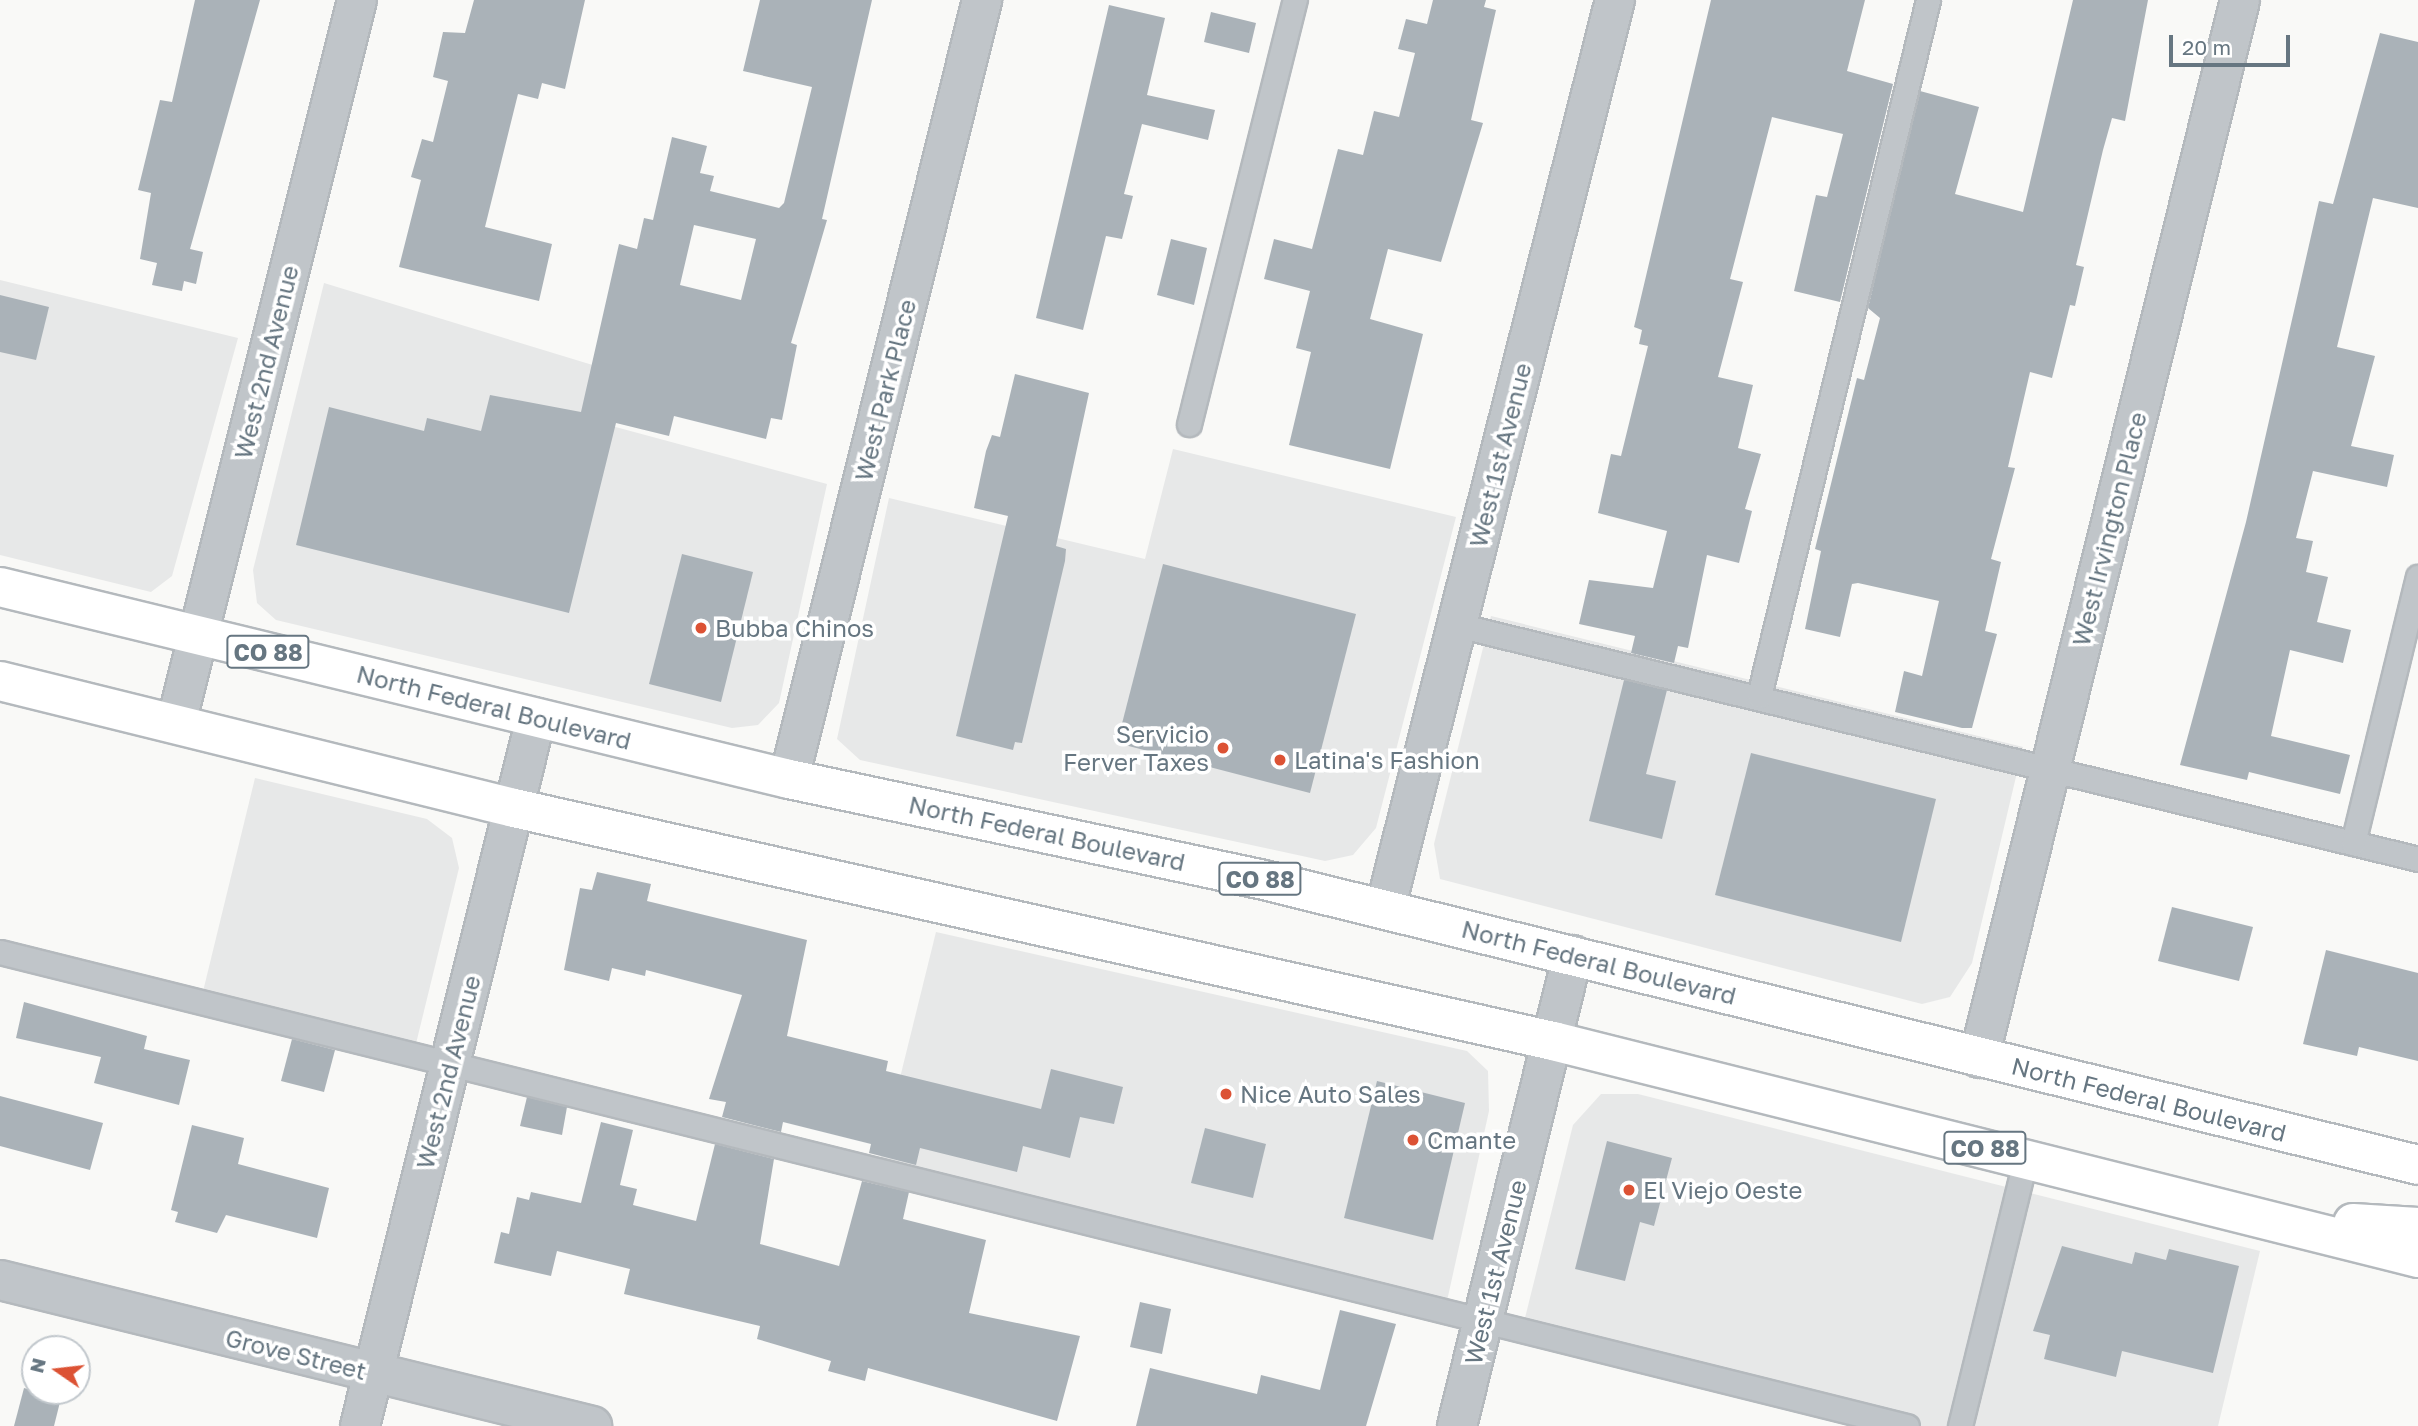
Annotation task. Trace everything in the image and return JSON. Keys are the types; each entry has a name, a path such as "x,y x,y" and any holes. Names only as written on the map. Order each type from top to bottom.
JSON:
{"main road":[{"name":"North Federal Boulevard","path":"0,587 789,779 1385,909 2418,1165"},
{"name":"CO 88","path":"0,681 514,808 1553,1041 2418,1258"},
{"path":"2260,1218 2418,1227"}],"street":[{"name":"West 2nd Avenue","path":"176,724 357,0"},
{"name":"West Park Place","path":"789,779 982,0"},
{"name":"West 1st Avenue","path":"1385,909 1615,0"},
{"name":"West Irvington Place","path":"1979,1058 2240,0"},
{"name":"West 2nd Avenue","path":"360,1426 536,718"},
{"name":"West 1st Avenue","path":"1458,1426 1573,955"},
{"name":"Grove Street","path":"0,1280 592,1426"}],"lane":[{"path":"1189,424 1295,0"},
{"path":"1759,696 1928,0"},
{"path":"2353,842 2418,577"},
{"path":"1457,625 2051,767 2418,859"},
{"path":"0,952 1907,1426"},
{"path":"1960,1426 2026,1158"}],"shaded area":[{"path":"0,280 238,338 172,576 151,592 0,555"},
{"path":"324,283 609,370 597,422 827,484 779,703 758,725 732,728 276,620 257,603 253,570"},
{"path":"1173,449 1456,517 1376,828 1353,855 1325,861 860,760 837,739 889,498 1145,559"},
{"path":"1491,616 2023,747 1972,963 1950,997 1922,1004 1440,879 1434,844"},
{"path":"255,778 427,819 452,838 459,868 411,1064 198,1012"},
{"path":"936,932 1467,1051 1488,1071 1489,1111 1443,1319 875,1179"},
{"path":"1601,1094 1638,1094 2260,1251 2218,1426 1870,1426 1520,1338 1573,1125"}],"building":[{"path":"195,0 260,0 190,249 203,252 196,284 184,281 182,291 152,285 157,263 140,259 151,193 138,190 160,100 172,102"},
{"path":"474,0 585,0 565,89 542,83 538,99 518,94 485,227 552,244 539,301 399,267 421,180 411,177 422,139 433,142 448,81 433,77 443,32 465,33"},
{"path":"760,0 872,0 822,219 827,220 791,343 797,345 782,420 771,418 766,439 674,416 669,436 616,423 569,613 296,545 329,407 424,431 427,418 481,431 490,395 581,412 619,244 637,249 644,218 653,220 672,137 707,146 700,173 714,176 710,191 779,208 784,203 812,87 743,71","holes":["694,225 756,239 741,300 680,285"]},
{"path":"1433,0 1486,0 1484,7 1496,10 1471,120 1483,123 1441,262 1388,249 1370,319 1423,334 1390,469 1289,445 1311,352 1296,348 1310,291 1264,279 1274,239 1312,249 1338,149 1363,155 1374,111 1399,117 1415,53 1398,49 1406,19 1427,24"},
{"path":"1711,0 1865,0 1847,71 1893,84 1840,302 1794,291 1816,195 1827,197 1843,134 1772,117 1730,279 1743,282 1718,377 1753,385 1738,448 1761,454 1745,509 1752,511 1739,563 1707,555 1688,648 1678,646 1674,663 1631,653 1635,636 1579,624 1589,580 1653,588 1667,531 1598,513 1611,454 1621,456 1648,346 1639,344 1642,330 1634,327"},
{"path":"2073,0 2148,0 2125,121 2112,118 2103,150 2076,265 2084,267 2075,306 2070,305 2052,378 2030,372 2008,467 2015,468 1991,559 2001,562 1985,631 1997,634 1972,728 1962,728 1895,712 1904,671 1922,676 1939,601 1858,583 1852,584 1840,637 1805,629 1821,551 1815,549 1857,378 1864,380 1880,318 1868,308 1920,91 1979,107 1955,194 2023,212"},
{"path":"1109,5 1165,18 1147,95 1215,110 1208,140 1142,124 1124,194 1133,196 1122,239 1106,236 1083,330 1036,318"},
{"path":"1211,12 1256,23 1249,53 1204,42"},
{"path":"2380,33 2418,42 2418,208 2373,198 2337,347 2375,356 2351,446 2394,455 2387,487 2313,471 2296,538 2313,541 2306,572 2328,577 2317,622 2351,630 2343,663 2290,650 2271,736 2350,755 2340,794 2249,772 2247,780 2180,765 2246,522 2319,201 2333,204"},
{"path":"1171,239 1207,248 1194,305 1157,295"},
{"path":"0,295 49,307 36,360 0,352"},
{"path":"1015,374 1089,393 1056,546 1066,549 1065,561 1022,743 1015,742 1013,750 956,736 1008,516 974,508 986,451 992,435 1000,437"},
{"path":"682,554 753,572 721,702 649,684"},
{"path":"1163,564 1356,614 1310,793 1117,743"},
{"path":"1624,680 1667,690 1646,774 1676,781 1662,839 1589,821"},
{"path":"1751,753 1936,799 1901,942 1715,895"},
{"path":"597,872 651,884 647,901 807,940 787,1036 888,1061 886,1071 1041,1109 1051,1069 1123,1087 1114,1124 1080,1117 1070,1158 1023,1146 1017,1172 920,1148 916,1165 869,1153 871,1144 783,1122 781,1132 722,1117 726,1102 709,1099 742,995 646,970 645,976 612,968 609,981 564,970 580,888 592,890"},
{"path":"2172,907 2253,927 2239,981 2158,961"},
{"path":"2326,950 2418,973 2418,1061 2359,1047 2357,1056 2303,1044"},
{"path":"24,1002 147,1036 144,1049 190,1060 179,1105 94,1083 101,1057 16,1038"},
{"path":"292,1039 335,1050 324,1092 281,1081"},
{"path":"1377,1081 1465,1103 1433,1240 1344,1218"},
{"path":"0,1096 103,1123 90,1170 0,1146"},
{"path":"527,1097 567,1107 562,1135 520,1126"},
{"path":"601,1122 633,1130 620,1185 637,1189 633,1205 696,1221 715,1144 774,1159 760,1244 839,1266 862,1181 909,1192 903,1219 986,1240 969,1313 1080,1336 1057,1421 868,1368 865,1381 828,1371 831,1361 757,1339 760,1326 624,1294 630,1269 557,1251 551,1276 494,1263 501,1232 509,1234 517,1197 529,1200 531,1192 581,1203"},
{"path":"192,1125 244,1138 238,1164 329,1188 317,1238 226,1215 217,1233 175,1222 178,1212 171,1210"},
{"path":"1205,1128 1266,1144 1253,1198 1191,1183"},
{"name":"El Viejo Oeste","path":"1607,1141 1672,1158 1654,1226 1640,1222 1625,1281 1575,1269"},
{"path":"2062,1246 2132,1264 2135,1252 2166,1260 2169,1249 2239,1266 2213,1373 2122,1351 2116,1377 2044,1359 2050,1335 2033,1331"},
{"path":"1140,1302 1171,1309 1162,1354 1130,1347"},
{"path":"1340,1310 1396,1324 1366,1426 1136,1426 1150,1368 1257,1394 1261,1375 1320,1390"},
{"path":"21,1399 21,1405 59,1405 54,1426 14,1426"}],"place":[{"name":"Bubba Chinos","path":"701,628"},
{"name":"Servicio Ferver Taxes","path":"1223,748"},
{"name":"Latina's Fashion","path":"1280,760"},
{"name":"Nice Auto Sales","path":"1226,1094"},
{"name":"Cmante","path":"1413,1140"},
{"name":"El Viejo Oeste","path":"1629,1190"}]}
